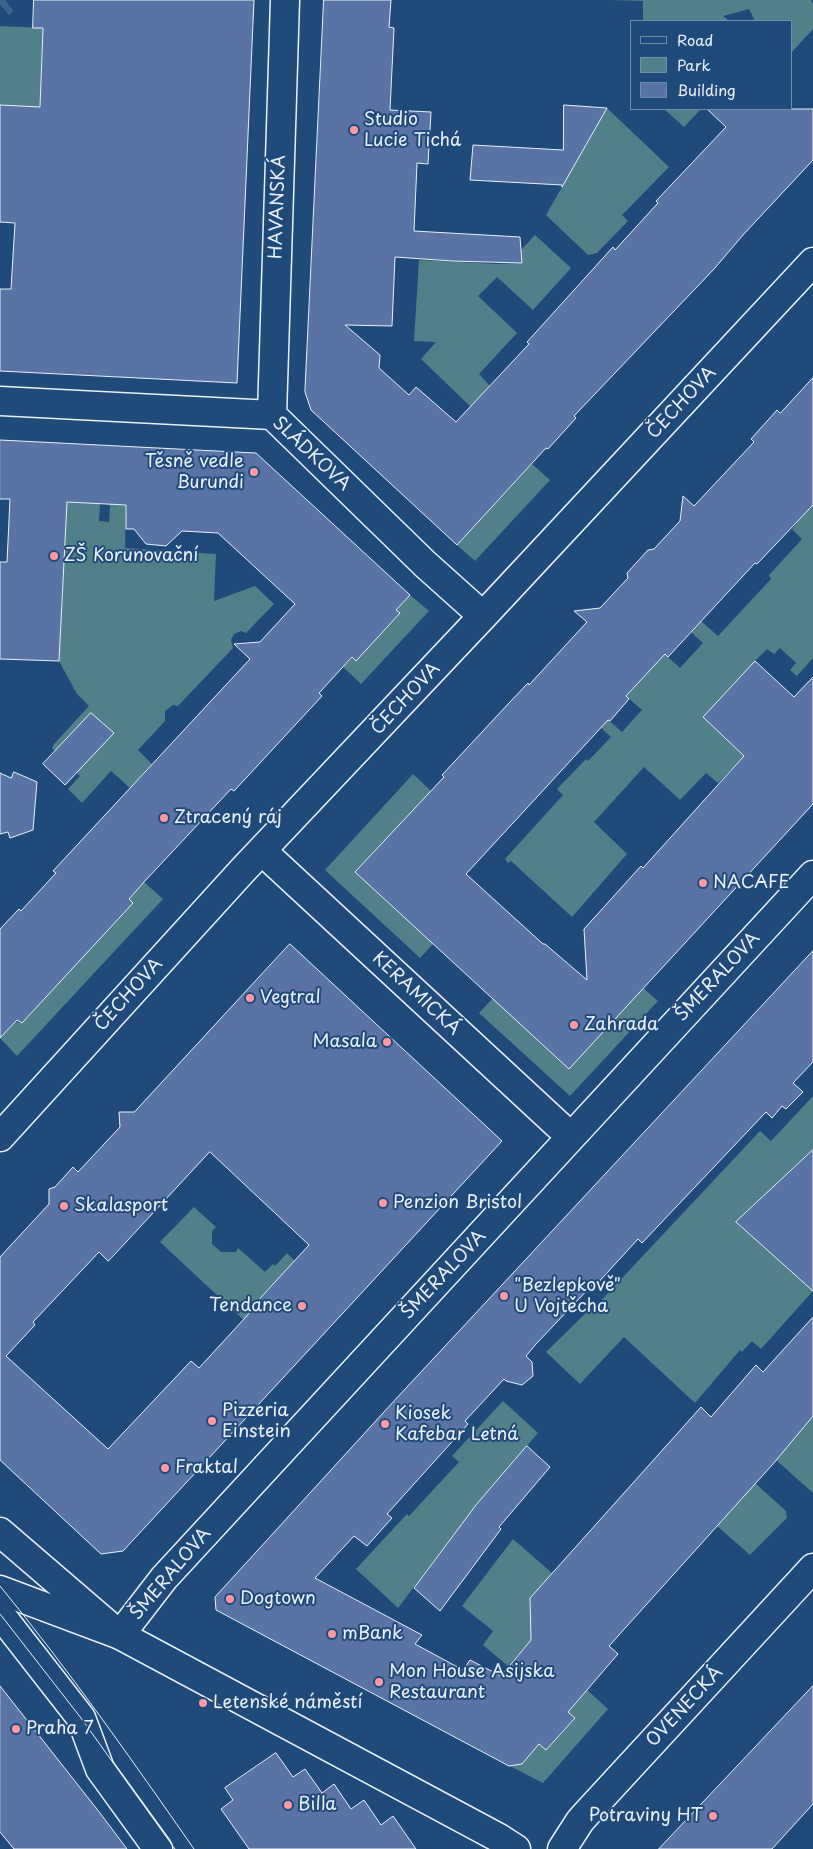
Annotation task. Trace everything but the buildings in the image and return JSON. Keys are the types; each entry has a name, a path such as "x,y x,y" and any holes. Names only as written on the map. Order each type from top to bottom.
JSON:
{"street":[{"name":"HAVANSKÁ","path":"272,415 285,0"},
{"name":"ČECHOVA","path":"0,1136 262,851 813,262"},
{"name":"SLÁDKOVA","path":"0,401 272,415 425,564 483,616"},
{"name":"KERAMICKÁ","path":"262,851 570,1136"},
{"name":"ŠMERALOVA","path":"120,1635 164,1578 570,1136 813,875"},
{"path":"0,1532 120,1635"},
{"name":"OVENECKÁ","path":"562,1849 584,1816 813,1568"},
{"path":"0,1590 120,1635 500,1838 516,1849"},
{"path":"0,1614 81,1718 100,1769 158,1849"}],"green space":[{"path":"609,0 811,0 813,4 813,29 793,51 793,20 754,20 749,9 723,16 728,20 643,20 643,1"},
{"path":"0,26 43,28 40,107 0,106"},
{"path":"607,108 669,167 622,215 628,221 597,253 588,255 546,215"},
{"path":"665,110 700,110 684,127"},
{"path":"535,235 571,268 533,310 497,277 478,296 517,333 479,374 490,386 473,409 421,359 436,342 414,341 419,260 497,264 522,263 521,250"},
{"path":"532,464 550,480 475,561 457,545"},
{"path":"67,502 100,504 99,521 109,522 110,504 126,505 125,548 216,554 214,601 255,586 274,604 246,633 241,631 234,634 231,640 233,648 178,706 173,705 165,711 165,721 138,750 152,764 130,788 111,771 82,803 68,789 80,776 52,748 89,706 77,694 59,661"},
{"path":"813,505 813,658 797,676 790,670 796,663 780,648 774,654 767,649 755,661 732,744 744,756 718,783 706,773 680,800 644,767 594,822 627,854 572,917 511,861 508,863 505,859 563,795 557,789 611,737 599,726 606,718 622,732 642,710 626,696 665,654 680,668 703,643 691,632 701,621 718,636 771,579 769,575 802,539 792,529 797,523 794,520 807,506 810,509"},
{"path":"410,595 429,611 361,684 343,667 352,658 356,661 400,613 396,610"},
{"path":"413,774 431,791 355,872 433,944 420,958 325,870"},
{"path":"144,882 163,899 17,1056 0,1038 15,1022 22,1023 132,903 129,899"},
{"path":"643,988 658,1001 570,1096 479,1013 493,998 569,1069"},
{"path":"813,1096 813,1150 736,1222 813,1291 761,1349 752,1341 742,1352 740,1350 695,1403 624,1337 580,1384 546,1352 592,1307 594,1308 760,1131 771,1141"},
{"path":"194,1207 216,1227 212,1231 212,1244 221,1252 236,1252 238,1248 265,1272 273,1264 275,1266 287,1253 295,1261 253,1305 259,1311 248,1324 160,1242"},
{"path":"503,1401 538,1433 476,1505 398,1608 356,1569 459,1462 452,1456"},
{"path":"813,1416 813,1493 776,1460"},
{"path":"755,1483 786,1511 787,1518 750,1555 717,1526"},
{"path":"513,1539 552,1573 530,1598 531,1640 508,1666 483,1645 493,1631 462,1606"},
{"path":"587,1690 608,1709 543,1783 510,1766 522,1764 539,1744 546,1750 575,1718 568,1712"}],"tunnel":[{"path":"0,4 5,0"}],"tram line":[{"path":"0,1586 124,1749 194,1849"},
{"path":"0,1614 81,1718 175,1849"}],"place":[{"name":"Studio Lucie Tichá","path":"354,130"},
{"name":"Těsně vedle Burundi","path":"254,472"},
{"name":"ZŠ Korunovační","path":"54,556"},
{"name":"Ztracený ráj","path":"164,818"},
{"name":"NACAFE","path":"703,883"},
{"name":"Vegtral","path":"250,998"},
{"name":"Zahrada","path":"574,1025"},
{"name":"Masala","path":"387,1042"},
{"name":"Penzion Bristol","path":"383,1203"},
{"name":"Skalasport","path":"64,1206"},
{"name":"\"Bezlepkově\" U Vojtěcha","path":"504,1296"},
{"name":"Tendance","path":"302,1306"},
{"name":"Pizzeria Einstein","path":"212,1421"},
{"name":"Kiosek Kafebar Letná","path":"385,1424"},
{"name":"Fraktal","path":"165,1468"},
{"name":"Dogtown","path":"230,1599"},
{"name":"mBank","path":"332,1634"},
{"name":"Mon House Asijska Restaurant","path":"379,1682"},
{"name":"Letenské náměstí","path":"203,1703"},
{"name":"Praha 7","path":"16,1729"},
{"name":"Billa","path":"288,1805"},
{"name":"Potraviny HT","path":"713,1816"}]}
